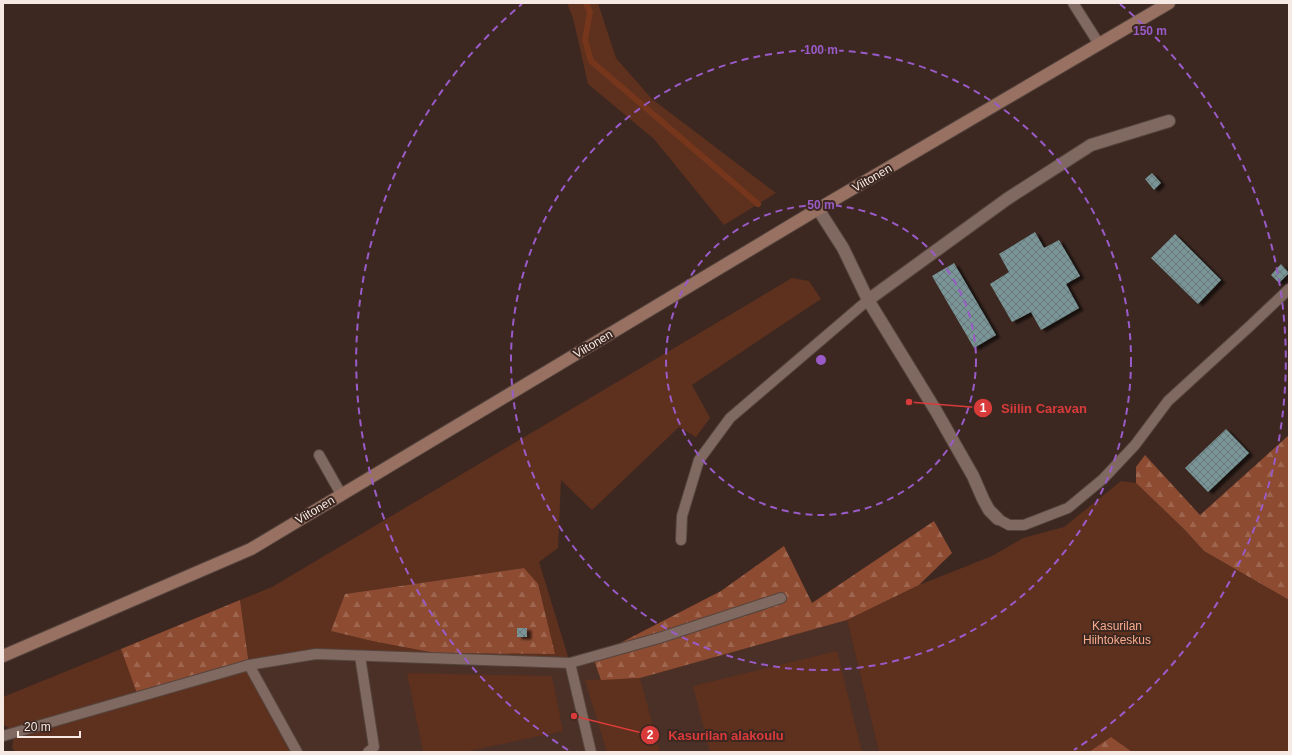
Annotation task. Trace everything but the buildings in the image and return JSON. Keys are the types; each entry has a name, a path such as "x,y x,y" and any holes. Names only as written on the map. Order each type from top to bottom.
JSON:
{"main road":[{"name":"Viitonen","path":"3,656 251,548 818,209 1169,3"}],"street":[{"path":"868,300 1007,199 1091,145 1169,121"},
{"path":"818,209 843,248 868,300 936,411 973,476 983,499 998,519"}],"lane":[{"path":"1073,3 1099,44"},
{"path":"998,519 1009,525 1024,525 1068,508 1103,479 1135,445 1168,401 1289,289"},
{"path":"681,540 682,516 699,460 730,418 868,300"},
{"path":"319,455 341,494"},
{"path":"3,736 250,665 316,654 570,663 659,638 781,598"},
{"path":"360,656 374,747 368,752"},
{"path":"570,663 591,752"},
{"path":"250,665 297,752"}],"shaded area":[{"path":"847,620 879,752 297,752 249,665 316,654 569,663 593,657 639,678"}],"green space":[{"path":"567,3 598,3 616,58 652,99 776,193 724,225 654,139 588,84 573,18"},
{"path":"792,278 809,281 821,299 692,385 710,418 696,437 679,427 592,510 561,480 558,548 539,562 570,663 316,654 250,665 297,752 16,752 12,748 14,732 3,724 3,697 121,649 139,696 249,664 240,600 272,587","holes":["524,568 554,654 435,653 372,641 332,631 345,594"]},
{"path":"1289,435 1289,600 1204,551 1184,529 1136,483 1136,467 1145,455 1200,515"},
{"name":"Kasurilan Hiihtokeskus","path":"1121,481 1136,483 1184,529 1204,551 1289,600 1289,752 879,752 847,620 919,585 992,556 1023,538 1064,527"},
{"path":"934,521 952,553 919,585 847,620 640,678 601,680 593,657 721,591 784,546 812,603"},
{"path":"524,568 538,584 555,654 435,653 372,641 331,631 345,594"},
{"path":"240,600 249,665 138,696 121,649"},
{"path":"837,651 862,752 710,752 693,686"},
{"path":"407,673 552,676 563,731 464,752 423,752"},
{"path":"640,678 660,752 607,752 585,680"},
{"path":"1111,737 1132,752 1089,752"}],"waterway":[{"path":"586,3 590,12 585,40 591,61 758,204"}],"place":[{"name":"Siilin Caravan","path":"909,402"},
{"name":"Kasurilan alakoulu","path":"574,716"}]}
